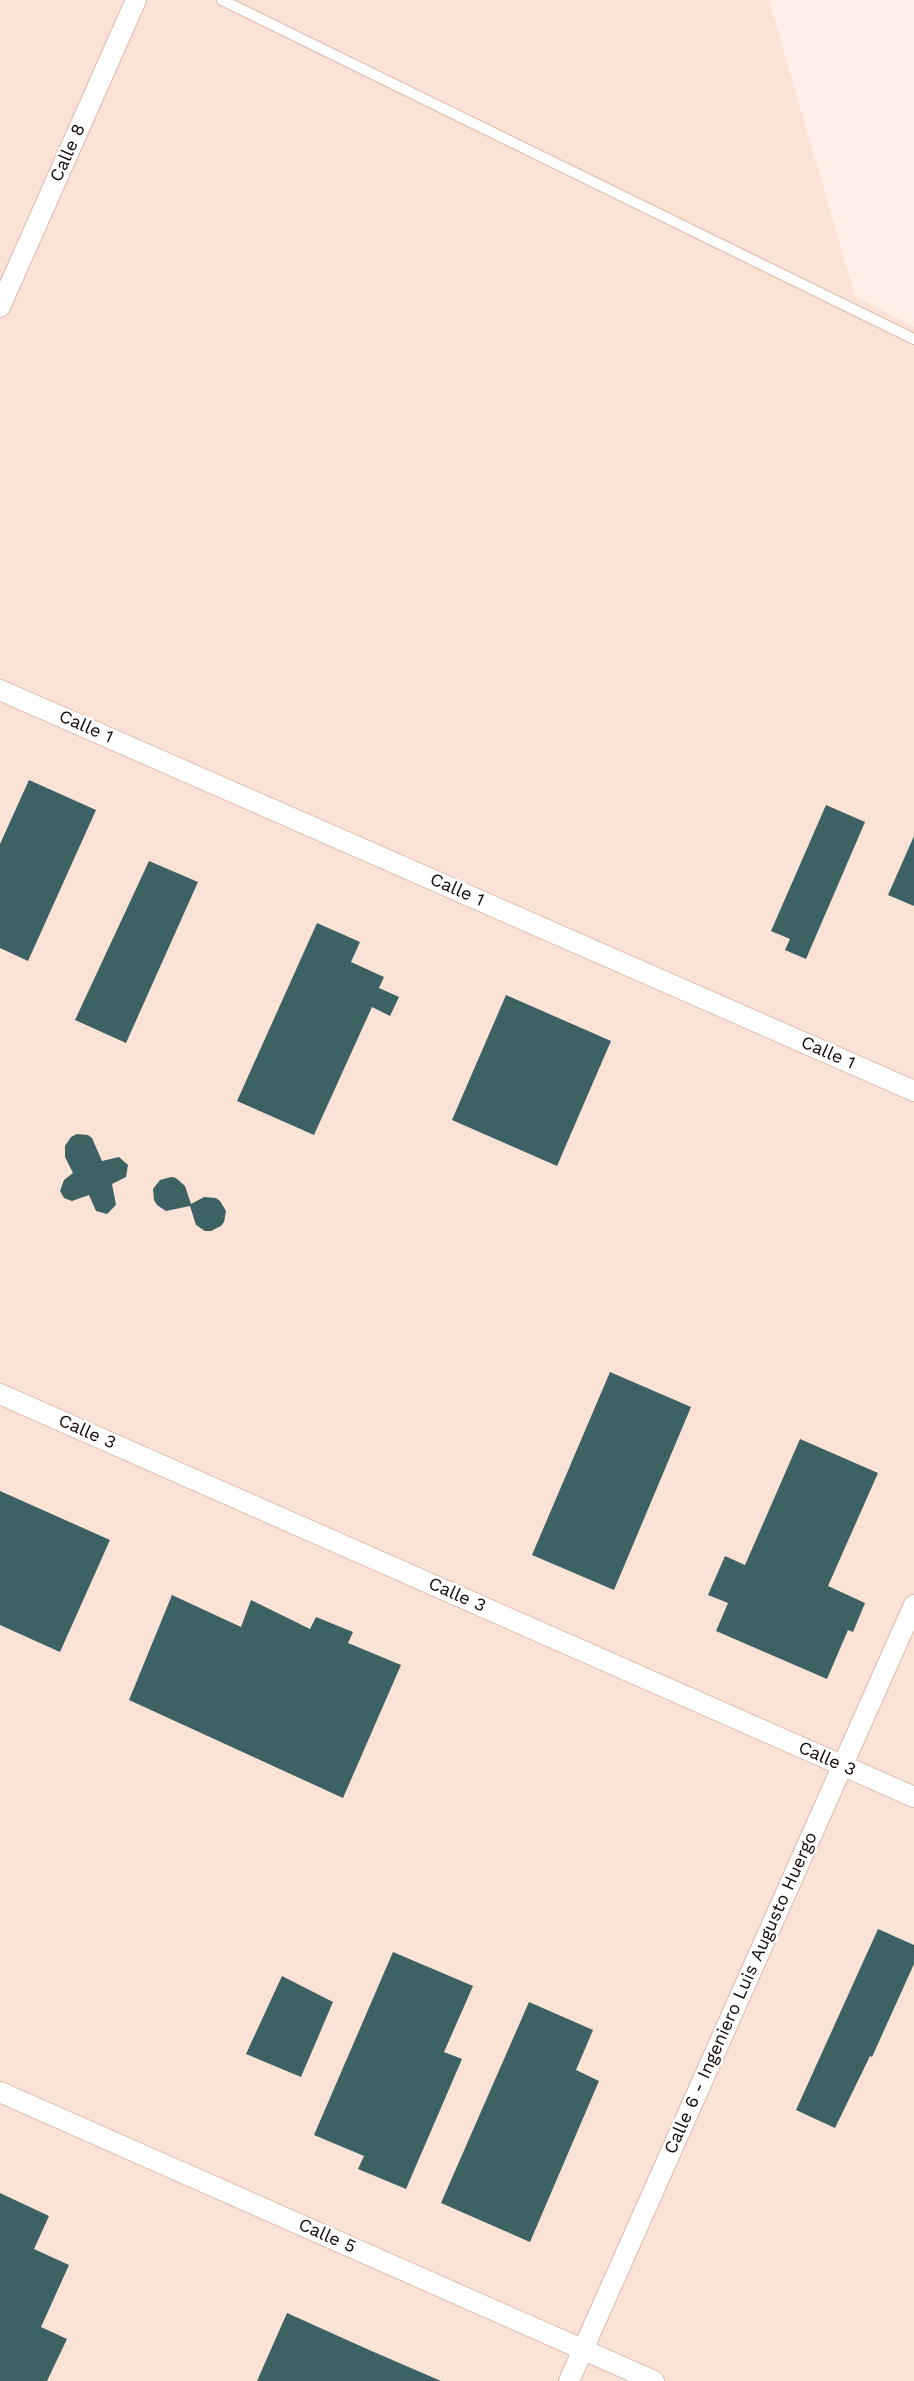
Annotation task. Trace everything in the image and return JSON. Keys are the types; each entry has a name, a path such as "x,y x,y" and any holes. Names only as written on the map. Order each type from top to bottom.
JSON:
{"street":[{"name":"Calle 8","path":"0,307 136,0"},
{"name":"Calle 1","path":"0,690 914,1091"},
{"name":"Calle 3","path":"0,1394 914,1797"},
{"name":"Calle 6 - Ingeniero Luis Augusto Huergo","path":"569,2381 914,1605"},
{"name":"Calle 5","path":"0,2092 654,2381"}],"lane":[{"path":"222,0 914,339"}],"shaded area":[{"path":"0,0 769,0 855,296 914,327 914,2381 0,2381"}],"building":[{"path":"29,780 96,810 28,961 0,948 0,844"},
{"path":"826,805 865,822 806,959 785,950 790,939 771,931"},
{"path":"914,836 914,906 888,895"},
{"path":"149,861 198,882 126,1043 75,1020"},
{"path":"317,923 360,942 351,962 384,977 379,988 399,997 390,1016 372,1007 314,1135 237,1101"},
{"path":"506,995 611,1041 557,1166 452,1120"},
{"path":"77,1134 88,1135 92,1138 102,1161 119,1157 128,1165 126,1177 112,1184 116,1205 107,1214 96,1211 89,1195 72,1201 64,1198 60,1191 64,1180 73,1173 65,1157 65,1146 71,1137"},
{"path":"171,1177 176,1178 185,1186 191,1204 204,1197 216,1198 220,1201 226,1211 224,1222 221,1226 211,1231 205,1231 196,1225 190,1206 166,1211 157,1205 154,1200 153,1189 160,1180"},
{"path":"610,1372 691,1407 614,1590 532,1555"},
{"path":"800,1439 878,1473 828,1586 865,1603 853,1632 848,1630 827,1679 716,1631 728,1603 708,1595 725,1556 745,1565"},
{"path":"0,1491 110,1540 60,1652 0,1625"},
{"path":"172,1595 241,1627 251,1600 310,1629 316,1617 353,1632 348,1643 401,1665 343,1798 129,1700"},
{"path":"878,1929 914,1945 914,1964 872,2057 870,2056 835,2128 796,2110"},
{"path":"393,1952 473,1986 444,2052 462,2059 406,2189 358,2169 364,2156 314,2135"},
{"path":"282,1976 333,2002 301,2077 246,2054"},
{"path":"529,2002 593,2030 576,2070 599,2081 530,2242 441,2203"},
{"path":"0,2193 49,2216 34,2249 69,2265 41,2327 67,2339 47,2381 0,2381"},
{"path":"287,2313 367,2349 441,2381 257,2381"}]}
